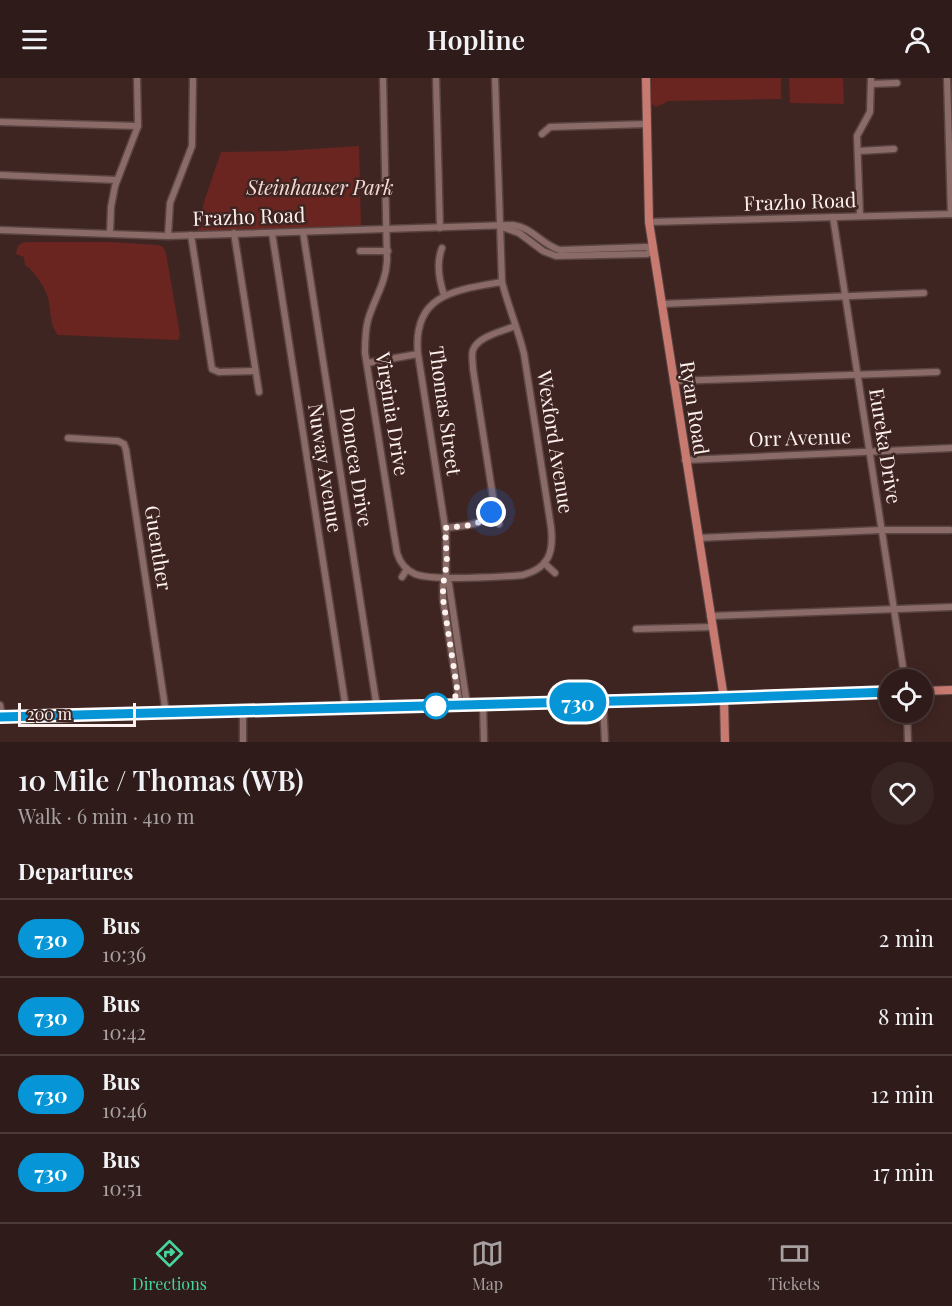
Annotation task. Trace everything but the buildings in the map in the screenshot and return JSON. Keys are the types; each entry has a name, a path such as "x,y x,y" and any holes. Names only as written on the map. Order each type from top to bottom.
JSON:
{"main road":[{"name":"Ryan Road","path":"645,78 649,222 724,698 725,742"},
{"path":"933,691 952,690"},
{"path":"1,717 879,692"}],"street":[{"path":"110,233 111,207 117,180 138,126 137,78"},
{"path":"168,236 168,215 172,197 192,146 193,78"},
{"name":"Virginia Drive","path":"384,78 388,251 385,277 371,311 365,334 367,363 396,549 399,560 407,570"},
{"path":"436,78 440,228"},
{"name":"Wexford Avenue","path":"495,78 502,282 524,354 552,533 552,548 544,563"},
{"path":"947,78 951,214"},
{"path":"860,216 857,136 870,112 871,81 897,83"},
{"path":"0,122 138,126"},
{"path":"542,134 550,127 647,124"},
{"path":"859,151 894,149"},
{"path":"0,175 117,180"},
{"name":"Frazho Road","path":"649,222 951,214"},
{"name":"Eureka Drive","path":"833,216 903,669"},
{"name":"Frazho Road","path":"0,230 168,236 499,226 519,233 543,251 556,256 647,254 653,250"},
{"name":"Nuway Avenue","path":"272,232 346,709"},
{"name":"Doncea Drive","path":"303,232 377,708"},
{"path":"234,233 259,392"},
{"path":"192,235 212,369 219,372 255,371"},
{"path":"442,248 439,274 444,295 502,282"},
{"path":"360,251 388,251"},
{"path":"661,304 924,293"},
{"name":"Thomas Street","path":"444,295 423,317 418,332 418,354 445,528 447,554 443,599 453,633"},
{"path":"445,528 475,524 489,515 494,497 472,352 481,340 515,326"},
{"path":"367,363 418,354"},
{"path":"673,381 937,372"},
{"name":"Guenther","path":"68,438 118,441 124,444 126,449 166,713"},
{"name":"Orr Avenue","path":"685,460 952,448"},
{"path":"489,515 500,524"},
{"path":"698,538 881,530 950,530"},
{"path":"402,577 407,570 427,577 523,575 531,573 544,563 555,573"},
{"path":"710,616 952,606"},
{"path":"636,629 712,627"},
{"path":"453,633 460,654 463,705"},
{"path":"453,633 452,656 463,705"},
{"path":"452,656 460,654"},
{"path":"603,701 604,742"},
{"path":"0,705 1,717"},
{"path":"483,705 484,742"},
{"path":"243,711 243,742"},
{"path":"908,723 908,742"}],"green space":[{"path":"651,78 781,78 781,99 669,101 656,107 652,104"},
{"path":"789,78 843,78 844,104 790,103"},
{"name":"Steinhauser Park","path":"359,146 361,227 197,232 204,202 221,152"},
{"path":"28,242 110,242 163,247 166,253 180,335 178,340 58,335 52,323 48,297 43,287 25,265 24,257 16,254 19,245"}],"bus line":[{"name":"730","path":"0,717 879,692"}],"route":[{"path":"436,706 458,695 443,599 447,562 445,528 475,524 491,512"}]}
